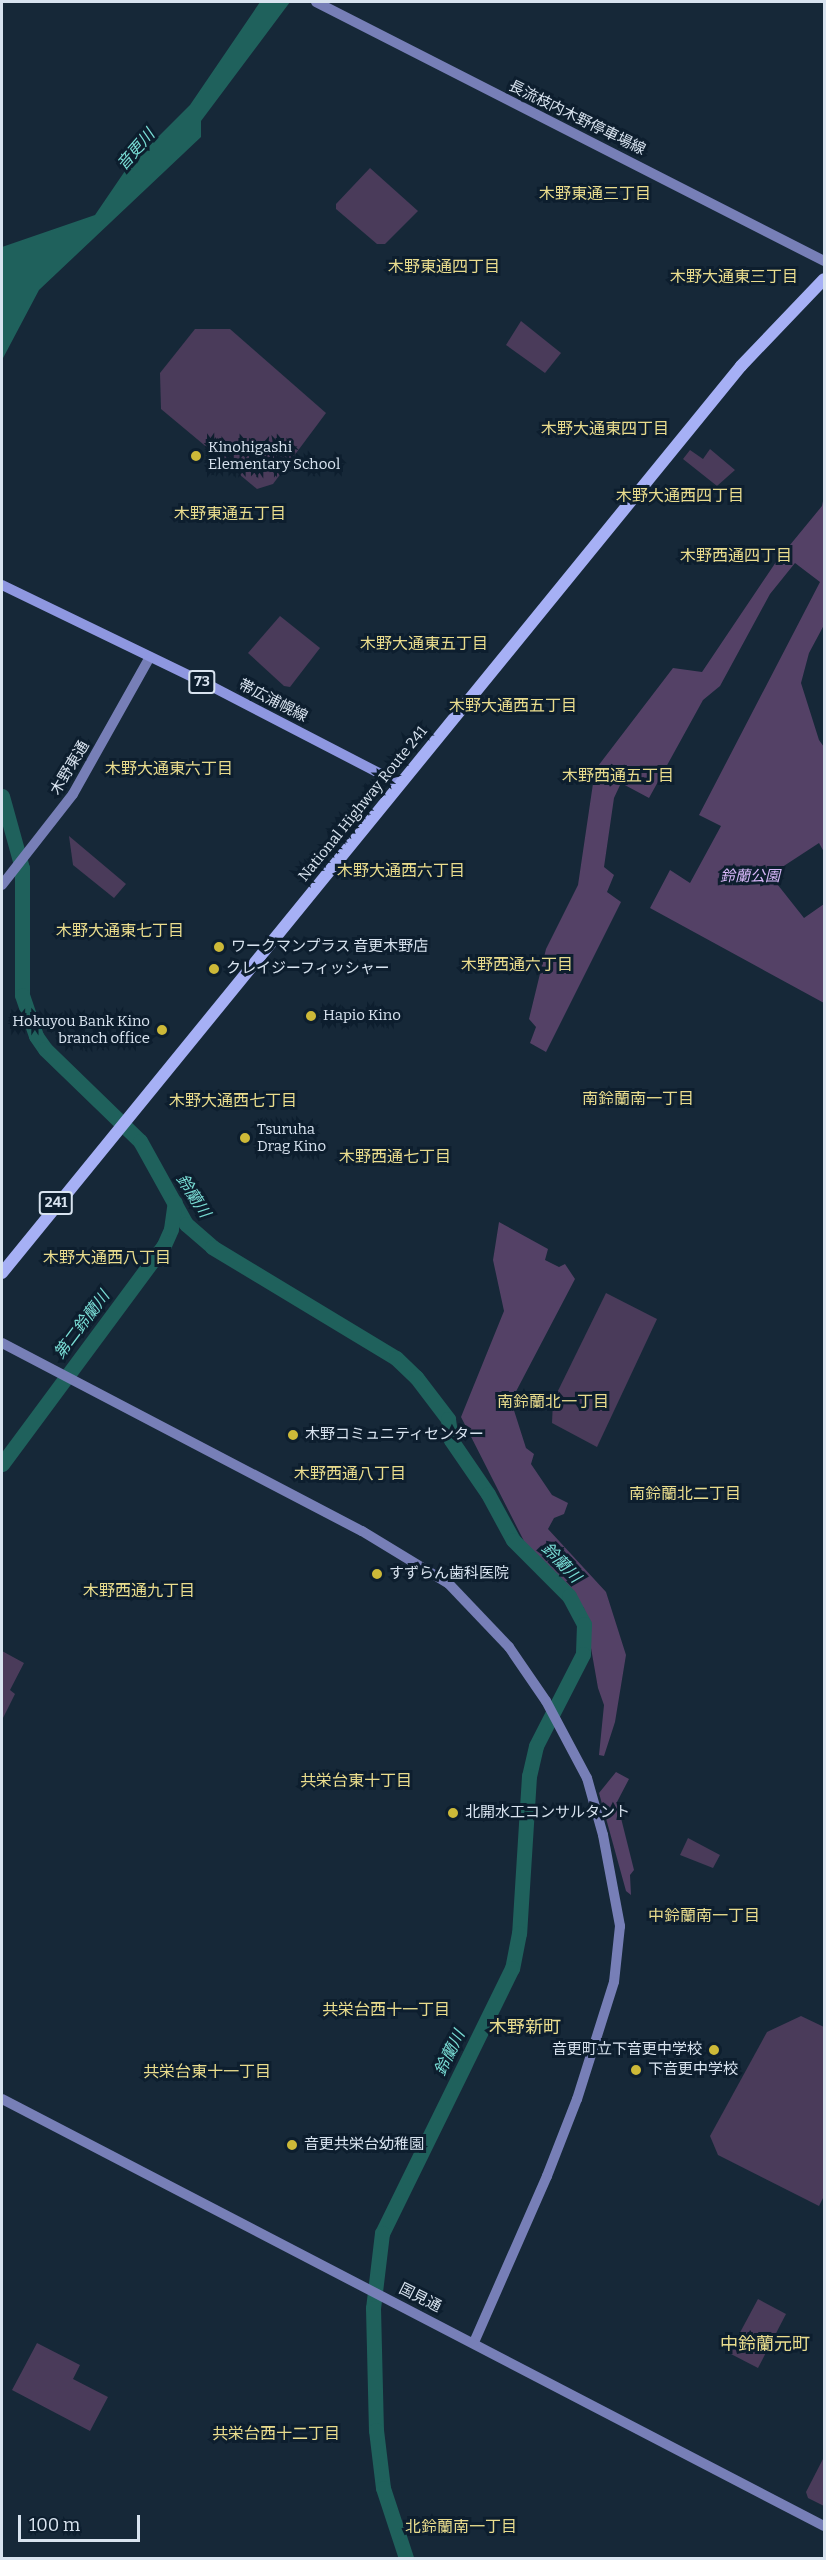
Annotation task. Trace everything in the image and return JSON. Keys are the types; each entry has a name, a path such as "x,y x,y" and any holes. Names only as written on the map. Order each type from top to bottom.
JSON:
{"highway":[{"name":"National Highway Route 241","path":"2,1273 127,1115 741,366 825,279"}],"main road":[{"name":"帯広浦幌線","path":"2,585 150,657 399,784"}],"street":[{"name":"長流枝内木野停車場線","path":"316,2 428,62 568,128 825,261"},
{"name":"木野東通","path":"2,885 35,846 82,781 150,657"},
{"path":"2,1343 420,1563 449,1584 491,1625 546,1701 560,1725 592,1793 610,1866 620,1926 614,1982 552,2165 474,2342"},
{"name":"国見通","path":"2,2099 825,2526"}],"shaded area":[{"path":"260,2 290,2 201,121 201,137 39,290 2,360 2,247 95,215 127,168 190,105"},
{"path":"370,168 418,211 385,244 377,244 336,209 336,204"},
{"path":"521,321 561,353 545,373 506,345"},
{"path":"195,329 230,329 326,413 273,484 257,489 161,409 160,373"},
{"path":"710,449 735,470 717,486 683,459 690,450 703,459"},
{"path":"280,616 320,648 290,687 284,686 248,653"},
{"path":"69,836 126,884 114,898 73,865"},
{"path":"606,1293 657,1319 597,1447 552,1423 553,1401"},
{"path":"2,1651 24,1663 10,1690 15,1694 3,1718"},
{"path":"688,1838 720,1855 713,1868 680,1855"},
{"path":"801,2016 824,2027 824,2196 819,2206 718,2155 710,2136 767,2032"},
{"path":"758,2299 786,2314 758,2368 729,2353"},
{"path":"37,2343 80,2365 73,2379 108,2397 90,2431 12,2390"},
{"path":"824,2457 824,2506 808,2498 806,2492"}],"green space":[{"name":"鈴蘭公園","path":"824,496 824,625 809,653 801,683 819,740 824,747 824,852 819,843 770,875 804,918 824,904 824,1003 650,908 670,870 690,883 721,826 699,815 820,582 795,563 770,594 720,686 703,700 649,798 621,783 614,798 604,867 614,875 607,892 621,902 546,1052 530,1043 536,1027 529,1019 546,949 578,885 595,770 673,668 702,672 776,562 822,506"},
{"path":"499,1222 548,1249 545,1260 559,1267 565,1264 575,1279 511,1401 526,1448 534,1454 531,1464 552,1495 568,1503 564,1514 554,1518 548,1529 606,1592 626,1655 615,1722 604,1756 599,1755 604,1705 598,1688 584,1608 526,1545 461,1417 504,1311 493,1260"},
{"path":"616,1772 629,1779 617,1802 634,1870 630,1875 631,1895 626,1891 599,1793"}],"waterway":[{"name":"鈴蘭川","path":"2,796 22,868 22,995 36,1036 45,1049 140,1141 186,1224 212,1247 396,1358 416,1377 448,1419 451,1440 488,1494 513,1540 569,1596 584,1624 583,1654 536,1746 529,1776 519,1933 512,1968 382,2233 373,2308 376,2430 383,2488 406,2558"},
{"name":"第二鈴蘭川","path":"2,1464 164,1245 171,1229 175,1202"},
{"path":"2,1619 2,1632"}],"place":[{"name":"Kinohigashi Elementary School","path":"196,456"},
{"name":"ワークマンプラス 音更木野店","path":"219,947"},
{"name":"クレイジーフィッシャー","path":"214,969"},
{"name":"Hapio Kino","path":"311,1016"},
{"name":"Hokuyou Bank Kino branch office","path":"162,1030"},
{"name":"Tsuruha Drag Kino","path":"245,1138"},
{"name":"木野コミュニティセンター","path":"293,1435"},
{"name":"すずらん歯科医院","path":"377,1574"},
{"name":"北開水工コンサルタント","path":"453,1813"},
{"name":"音更町立下音更中学校","path":"714,2050"},
{"name":"下音更中学校","path":"636,2070"},
{"name":"音更共栄台幼稚園","path":"292,2145"}],"district":[{"name":"木野東通三丁目","path":"595,194"},
{"name":"木野東通四丁目","path":"444,267"},
{"name":"木野大通東三丁目","path":"734,277"},
{"name":"木野大通東四丁目","path":"605,429"},
{"name":"木野大通西四丁目","path":"680,496"},
{"name":"木野東通五丁目","path":"230,514"},
{"name":"木野西通四丁目","path":"736,556"},
{"name":"木野大通東五丁目","path":"424,644"},
{"name":"木野大通西五丁目","path":"513,706"},
{"name":"木野大通東六丁目","path":"169,769"},
{"name":"木野西通五丁目","path":"618,776"},
{"name":"木野大通西六丁目","path":"401,871"},
{"name":"木野大通東七丁目","path":"120,931"},
{"name":"木野西通六丁目","path":"517,965"},
{"name":"南鈴蘭南一丁目","path":"638,1099"},
{"name":"木野大通西七丁目","path":"233,1101"},
{"name":"木野西通七丁目","path":"395,1157"},
{"name":"木野大通西八丁目","path":"107,1258"},
{"name":"南鈴蘭北一丁目","path":"553,1402"},
{"name":"木野西通八丁目","path":"350,1474"},
{"name":"南鈴蘭北二丁目","path":"685,1494"},
{"name":"木野西通九丁目","path":"139,1591"},
{"name":"共栄台東十丁目","path":"356,1781"},
{"name":"中鈴蘭南一丁目","path":"704,1916"},
{"name":"共栄台西十一丁目","path":"386,2010"},
{"name":"木野新町","path":"525,2027"},
{"name":"共栄台東十一丁目","path":"207,2072"},
{"name":"中鈴蘭元町","path":"765,2344"},
{"name":"共栄台西十二丁目","path":"276,2434"},
{"name":"北鈴蘭南一丁目","path":"461,2527"}],"water label":[{"name":"音更川","path":"136,150"}]}
